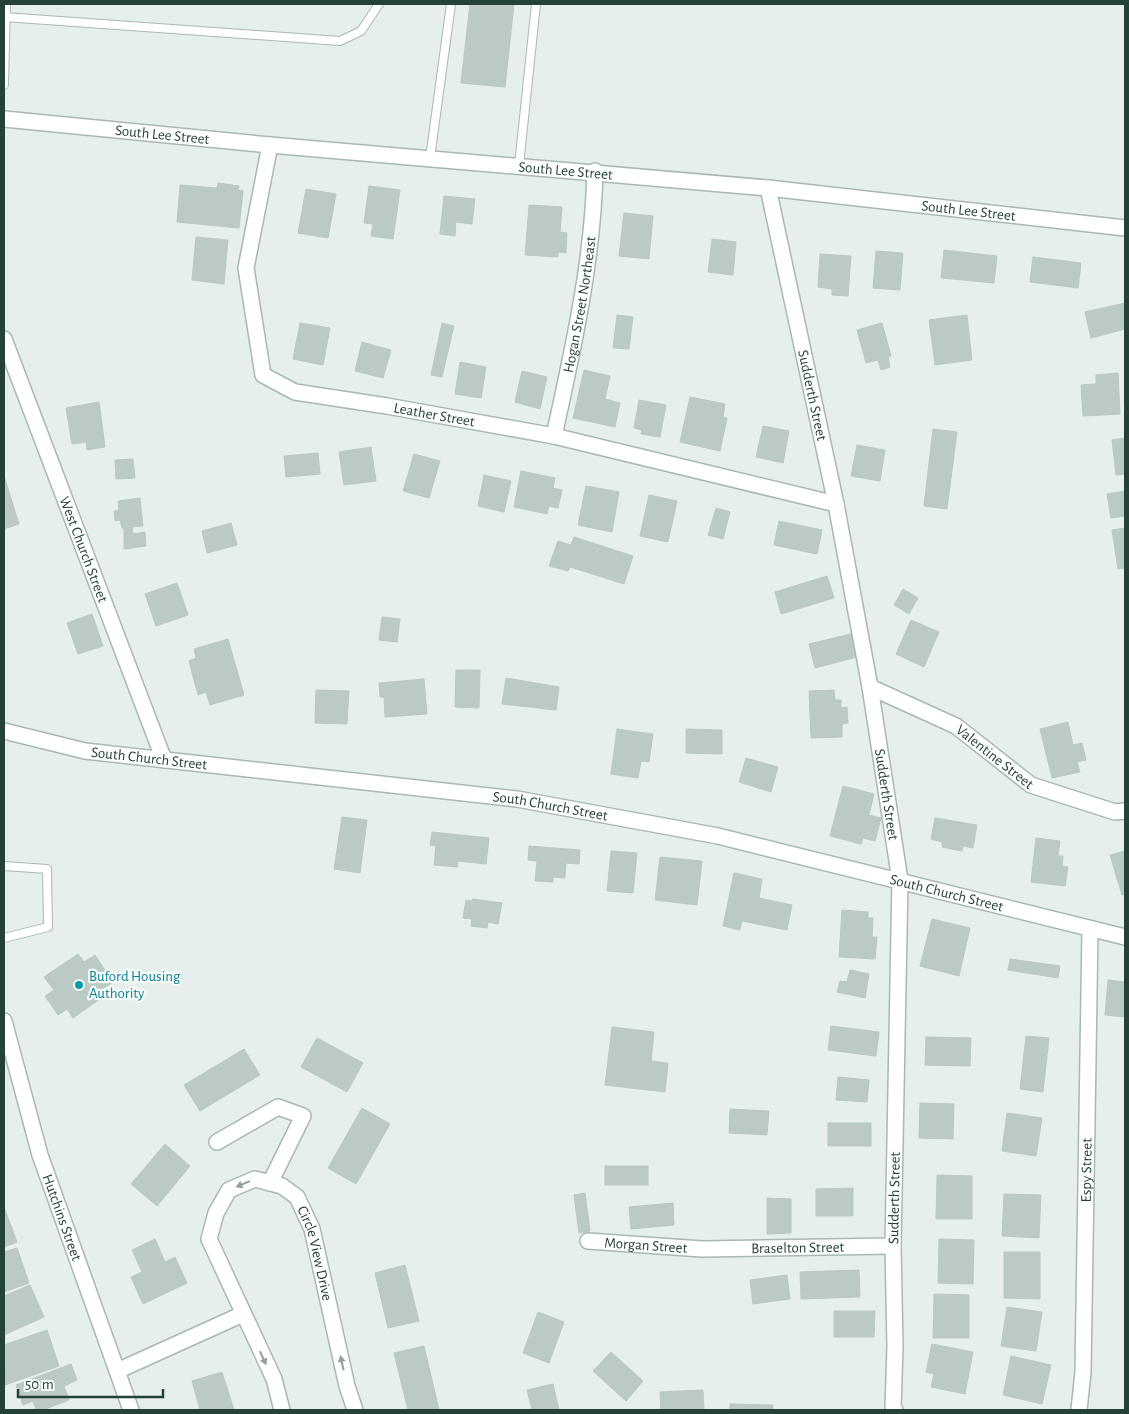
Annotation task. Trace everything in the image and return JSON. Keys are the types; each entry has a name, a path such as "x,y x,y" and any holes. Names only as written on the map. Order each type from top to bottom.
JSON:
{"street":[{"name":"South Lee Street","path":"4,119 270,145 595,171 768,188 1125,228"},
{"name":"Leather Street","path":"270,145 246,268 263,375 295,392 387,406 554,436 836,504"},
{"name":"Hogan Street Northeast","path":"554,436 580,314 589,255 595,171"},
{"name":"Sudderth Street","path":"768,188 836,504 870,687 900,880 893,1246 895,1347 893,1408 895,1410"},
{"name":"West Church Street","path":"4,339 164,760"},
{"name":"Valentine Street","path":"870,687 956,726 1031,785 1115,812 1125,811"},
{"name":"South Church Street","path":"4,731 85,751 517,799 718,836 1125,937"},
{"name":"Espy Street","path":"1079,1410 1083,1372 1090,929"},
{"name":"Hutchins Street","path":"4,1021 16,1074 40,1155 130,1410"},
{"path":"218,1142 278,1107 303,1116 270,1183"},
{"name":"Circle View Drive","path":"282,1410 274,1379 209,1239 216,1213 229,1190 255,1179 282,1186 297,1197 312,1229 347,1386 355,1410"},
{"name":"Morgan Street","path":"588,1241 702,1248"},
{"name":"Braselton Street","path":"702,1248 893,1246"},
{"path":"117,1371 243,1314"}],"lane":[{"path":"4,85 6,4"},
{"path":"5,16 340,41 362,31 379,4"},
{"path":"430,158 451,4"},
{"path":"519,165 536,4"},
{"path":"4,866 47,869 48,927 4,938"}],"building":[{"path":"470,4 514,4 505,87 461,83"},
{"path":"218,183 239,186 238,190 243,191 239,228 177,222 180,185 217,188"},
{"path":"369,186 400,190 393,239 371,236 373,224 364,223"},
{"path":"306,189 336,194 328,238 298,233"},
{"path":"444,196 475,199 472,224 456,222 455,236 440,234"},
{"path":"529,205 562,207 560,232 567,233 566,253 558,252 558,257 525,255"},
{"path":"624,213 653,216 649,259 619,256"},
{"path":"196,237 228,240 224,284 192,280"},
{"path":"712,239 736,242 733,275 708,272"},
{"path":"944,250 997,256 994,283 941,278"},
{"path":"876,251 903,253 900,290 873,288"},
{"path":"820,254 851,256 848,296 832,295 832,289 818,287"},
{"path":"1033,257 1081,263 1078,288 1030,282"},
{"path":"1125,303 1125,329 1091,338 1085,312"},
{"path":"617,315 633,317 629,349 613,348"},
{"path":"967,315 972,360 935,365 929,320"},
{"path":"300,323 330,328 323,365 293,359"},
{"path":"442,323 454,326 442,377 431,375"},
{"path":"882,323 891,356 888,357 890,367 881,370 878,360 866,363 857,330"},
{"path":"362,342 391,350 383,378 355,371"},
{"path":"460,362 486,367 481,398 455,394"},
{"path":"584,370 610,376 605,399 620,403 615,427 573,418"},
{"path":"522,371 547,377 540,409 515,402"},
{"path":"1118,373 1120,414 1083,416 1081,385 1096,384 1096,375"},
{"path":"690,397 725,404 723,417 727,418 720,451 680,442"},
{"path":"639,400 666,405 660,437 641,434 642,430 634,428"},
{"path":"99,402 105,447 87,450 86,442 72,444 66,408"},
{"path":"763,426 789,431 783,463 756,457"},
{"path":"933,429 957,432 947,509 924,506"},
{"path":"1125,438 1125,474 1116,475 1112,440"},
{"path":"857,445 885,450 880,481 851,476"},
{"path":"371,447 376,481 344,485 339,452"},
{"path":"318,453 320,474 286,477 284,456"},
{"path":"414,454 440,461 429,498 403,491"},
{"path":"133,459 135,478 116,479 115,460"},
{"path":"521,471 555,478 553,488 562,490 558,508 549,506 547,514 514,507"},
{"path":"484,475 511,481 504,512 478,506"},
{"path":"4,476 19,524 4,529"},
{"path":"586,486 619,492 612,532 578,525"},
{"path":"1125,491 1125,516 1111,518 1107,494"},
{"path":"649,495 677,501 668,542 640,536"},
{"path":"140,498 143,526 132,527 133,534 145,532 146,546 124,549 124,528 122,528 120,520 115,521 114,511 119,510 118,501"},
{"path":"716,508 730,512 723,539 708,535"},
{"path":"779,521 822,530 817,554 774,545"},
{"path":"231,523 237,545 207,553 202,531"},
{"path":"1125,528 1125,568 1118,569 1112,530"},
{"path":"574,537 633,556 624,584 570,567 568,571 549,566 558,541 571,545"},
{"path":"827,576 834,598 781,614 775,592"},
{"path":"177,583 188,615 156,626 145,594"},
{"path":"903,589 918,598 909,614 894,605"},
{"path":"92,614 103,646 78,654 67,623"},
{"path":"382,617 400,619 397,642 379,640"},
{"path":"911,620 939,632 924,667 896,654"},
{"path":"851,634 857,657 815,668 809,644"},
{"path":"228,639 244,695 210,705 206,692 198,695 189,661 196,658 194,649"},
{"path":"456,670 480,670 479,708 455,707"},
{"path":"506,678 559,687 556,710 502,704"},
{"path":"424,679 427,714 385,717 384,697 380,697 379,683"},
{"path":"316,690 349,691 347,724 315,723"},
{"path":"834,690 835,700 841,700 841,708 847,707 848,723 842,724 842,737 811,738 809,691"},
{"path":"1068,722 1073,745 1082,743 1086,760 1077,762 1080,772 1052,778 1040,729"},
{"path":"617,729 653,734 649,762 641,761 638,778 611,774"},
{"path":"686,729 722,730 722,754 686,753"},
{"path":"746,758 778,767 771,792 739,782"},
{"path":"843,786 874,794 869,815 881,818 875,841 863,838 861,844 830,836"},
{"path":"342,817 367,820 360,873 334,869"},
{"path":"935,818 977,825 973,848 963,846 962,851 942,847 942,842 931,839"},
{"path":"432,832 489,838 486,864 458,861 457,867 434,865 436,846 430,845"},
{"path":"1036,838 1060,841 1058,856 1063,856 1062,866 1068,867 1065,886 1031,882"},
{"path":"529,846 580,850 579,864 566,863 565,878 553,877 553,882 535,881 537,861 528,860"},
{"path":"611,851 637,853 633,893 607,891"},
{"path":"1125,851 1125,894 1122,895 1110,855"},
{"path":"660,857 702,861 697,905 655,900"},
{"path":"734,873 762,879 759,898 792,905 787,930 742,921 740,930 723,926"},
{"path":"473,899 502,903 498,924 488,922 487,928 471,926 472,919 463,918 466,900 472,901"},
{"path":"842,910 868,912 868,918 873,918 872,937 877,937 875,959 839,957"},
{"path":"932,919 970,928 959,976 920,966"},
{"name":"Buford Housing Authority","path":"78,954 84,962 95,955 113,982 103,989 107,994 73,1018 67,1009 58,1015 45,996 54,990 44,977"},
{"path":"1010,959 1060,966 1058,978 1008,970"},
{"path":"850,970 869,974 865,998 837,992 840,981 847,982"},
{"path":"1108,980 1125,982 1125,1017 1105,1015"},
{"path":"831,1026 879,1032 876,1056 828,1050"},
{"path":"612,1027 654,1032 651,1061 668,1063 665,1092 605,1085"},
{"path":"1026,1036 1049,1038 1043,1092 1020,1089"},
{"path":"926,1037 971,1038 970,1066 925,1065"},
{"path":"317,1038 363,1063 347,1092 301,1067"},
{"path":"244,1049 260,1075 200,1111 184,1085"},
{"path":"838,1077 869,1080 867,1102 836,1100"},
{"path":"920,1103 954,1104 953,1139 919,1138"},
{"path":"362,1108 390,1124 356,1184 328,1168"},
{"path":"730,1109 769,1111 767,1135 729,1133"},
{"path":"1007,1113 1042,1118 1036,1156 1002,1151"},
{"path":"828,1123 871,1123 871,1146 828,1146"},
{"path":"165,1144 190,1166 157,1206 131,1184"},
{"path":"605,1166 648,1166 648,1185 605,1185"},
{"path":"937,1175 972,1176 972,1219 936,1219"},
{"path":"853,1188 853,1216 816,1216 816,1189"},
{"path":"585,1193 590,1231 579,1233 574,1195"},
{"path":"1004,1194 1041,1195 1039,1238 1002,1236"},
{"path":"767,1198 791,1199 791,1233 767,1234"},
{"path":"673,1203 674,1225 631,1229 629,1207"},
{"path":"4,1207 17,1242 4,1247"},
{"path":"155,1239 165,1262 175,1257 187,1283 143,1304 131,1277 142,1272 132,1250"},
{"path":"939,1239 974,1240 973,1284 938,1283"},
{"path":"17,1248 29,1283 4,1292 4,1252"},
{"path":"1004,1252 1040,1252 1040,1299 1004,1298"},
{"path":"405,1265 419,1321 388,1328 375,1273"},
{"path":"859,1270 860,1297 801,1299 800,1272"},
{"path":"787,1275 790,1299 753,1304 750,1280"},
{"path":"30,1285 44,1317 4,1335 4,1296"},
{"path":"934,1294 969,1295 969,1338 933,1338"},
{"path":"1007,1307 1042,1312 1036,1351 1001,1346"},
{"path":"834,1311 875,1311 874,1337 834,1337"},
{"path":"538,1312 564,1322 549,1363 523,1353"},
{"path":"47,1330 59,1366 5,1385 4,1345"},
{"path":"932,1344 973,1352 965,1394 931,1387 934,1374 926,1372"},
{"path":"424,1346 439,1410 408,1410 394,1353"},
{"path":"611,1352 643,1381 626,1401 593,1371"},
{"path":"1011,1356 1051,1365 1042,1404 1003,1395"},
{"path":"71,1364 77,1380 64,1386 69,1400 43,1410 36,1410 33,1401 23,1405 16,1385"},
{"path":"222,1372 234,1410 200,1410 192,1381"},
{"path":"553,1384 559,1410 532,1410 527,1390"},
{"path":"703,1390 704,1410 661,1410 660,1392"},
{"path":"730,1404 773,1405 773,1410 730,1410"}],"place":[{"name":"Buford Housing Authority","path":"79,985"}]}
